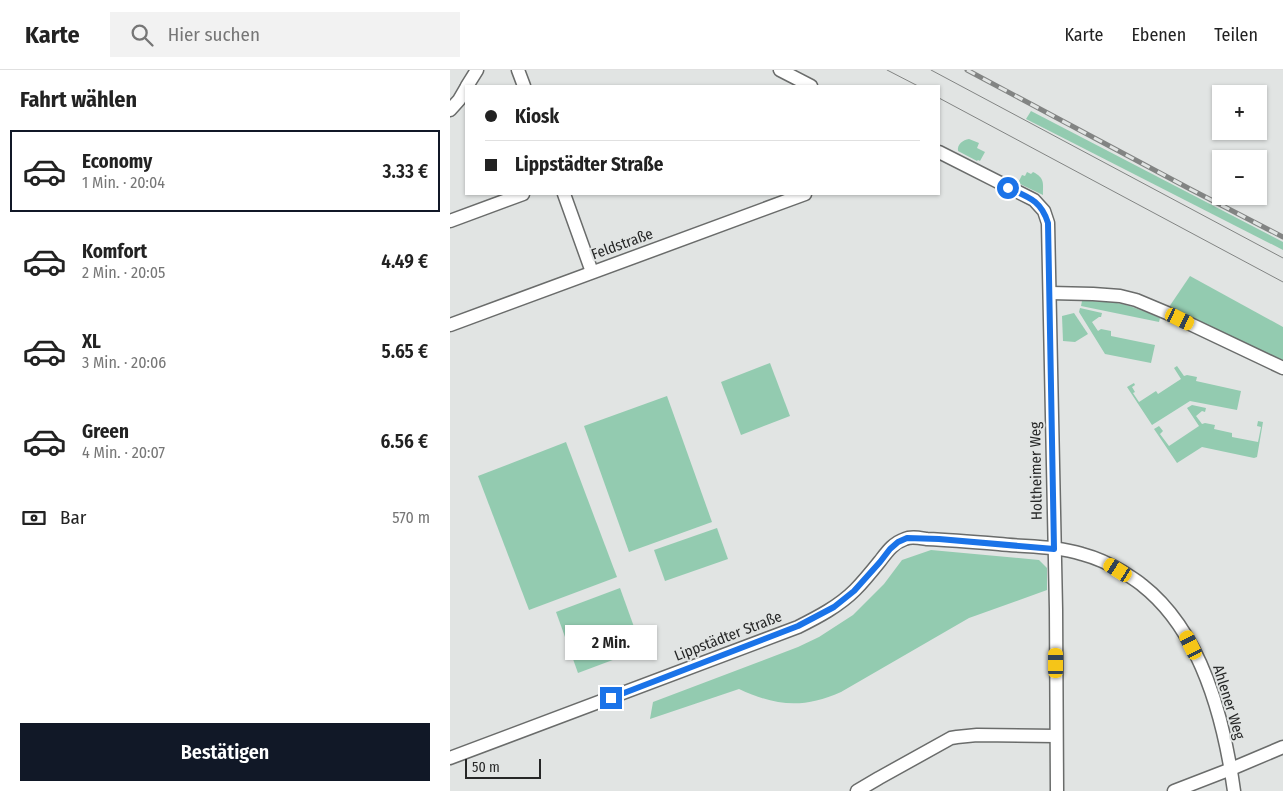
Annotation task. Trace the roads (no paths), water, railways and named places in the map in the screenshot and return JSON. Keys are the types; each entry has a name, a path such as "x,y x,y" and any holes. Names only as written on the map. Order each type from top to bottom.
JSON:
{"street":[{"path":"468,85 477,70"},
{"path":"518,70 524,85"},
{"path":"780,70 794,82 807,85"},
{"path":"450,110 465,90"},
{"name":"Holtheimer Weg","path":"940,153 1034,200 1044,211 1048,229 1056,609 1057,791"},
{"path":"450,221 520,195"},
{"path":"564,195 592,272"},
{"name":"Feldstraße","path":"450,325 801,195"},
{"path":"1050,294 1111,295 1136,300 1283,368"},
{"name":"Lippstädter Straße","path":"450,758 798,626 834,607 854,591 898,542 907,538 939,539"},
{"name":"Ahlener Weg","path":"939,539 1081,553 1107,562 1142,584 1164,604 1186,634 1204,670 1220,719 1234,791"},
{"path":"857,791 957,736 1056,736"},
{"path":"1174,791 1283,747"}],"tram line":[{"path":"887,70 916,85"},
{"path":"931,70 1283,258"},
{"path":"940,99 1283,282"}],"railway":[{"path":"967,70 1283,237"}]}
